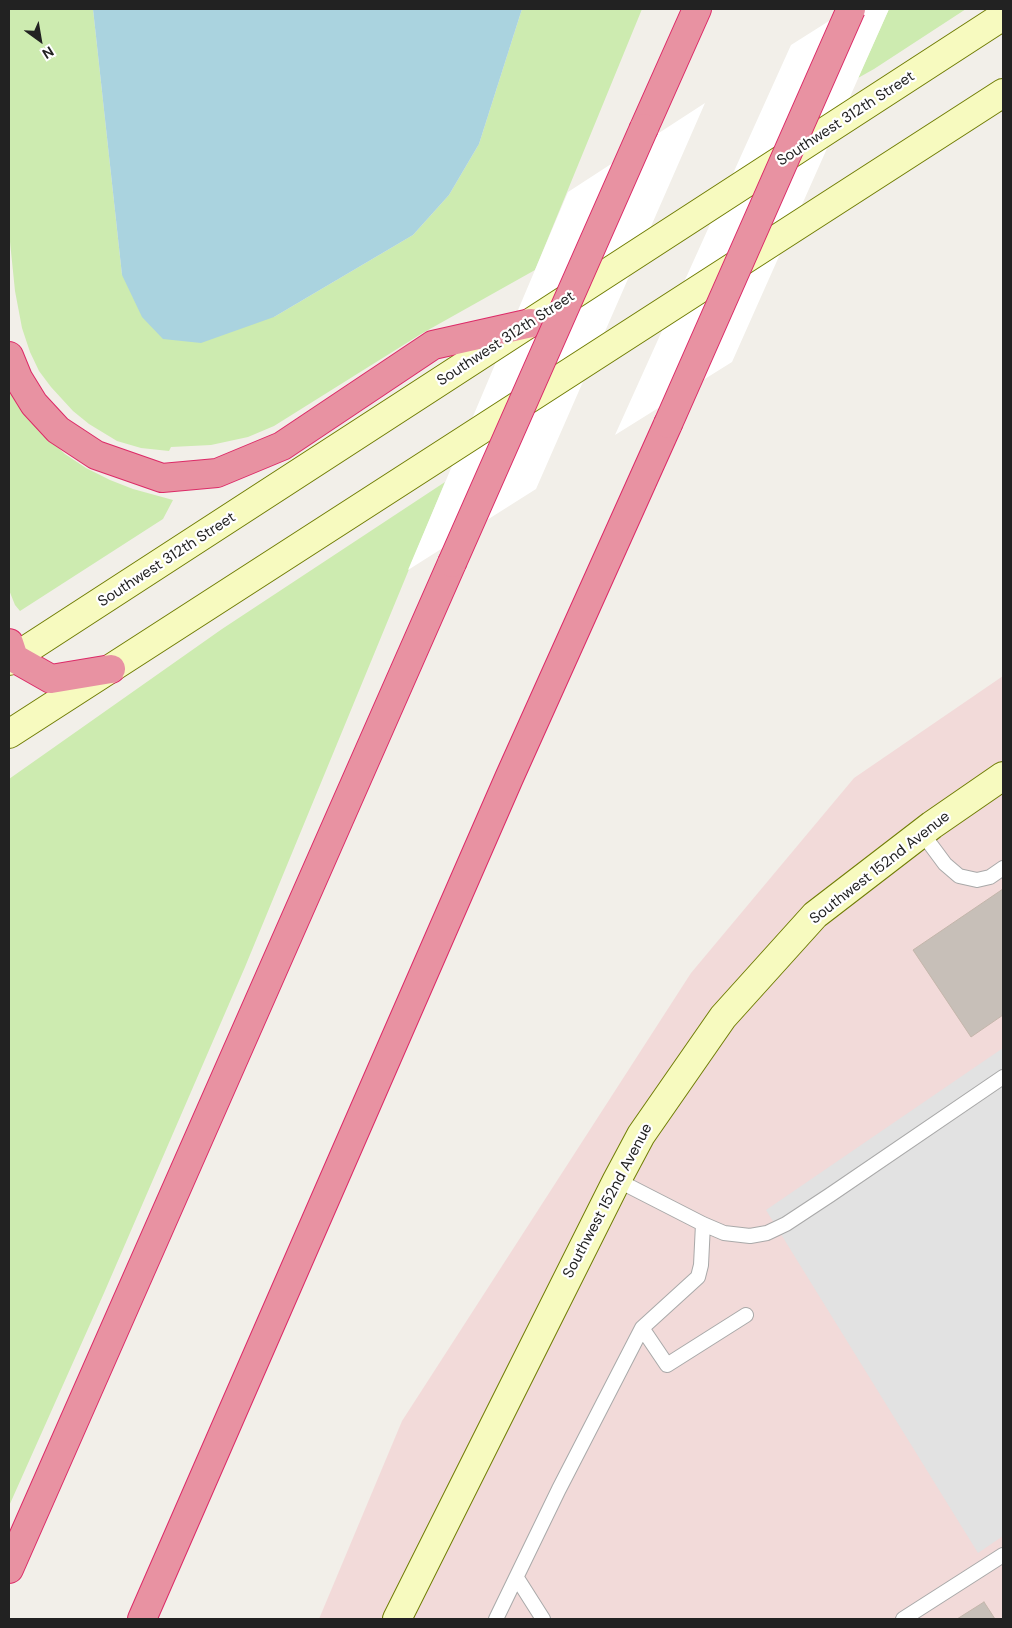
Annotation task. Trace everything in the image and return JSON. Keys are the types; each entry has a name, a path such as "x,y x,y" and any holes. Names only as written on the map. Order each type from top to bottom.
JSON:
{"highway":[{"path":"644,128 680,9"},
{"path":"9,1569 697,9"},
{"path":"142,1619 509,778 851,9"},
{"path":"9,356 18,378 34,404 58,430 96,454 162,478 217,473 282,446 433,345 531,323"},
{"path":"10,654 50,679 111,669"}],"main road":[{"name":"Southwest 312th Street","path":"10,654 531,323 1003,16"},
{"path":"9,734 1003,93"},
{"name":"Southwest 152nd Avenue","path":"397,1619 640,1135 723,1017 815,915 922,833 1003,776"}],"lane":[{"path":"922,833 945,864 959,876 977,880 990,877 1003,868"},
{"path":"616,1180 724,1233 750,1236 766,1233 786,1224 1003,1077"},
{"path":"496,1619 596,1416 642,1328 698,1277 702,1265 703,1224"},
{"path":"642,1328 667,1365 746,1315"},
{"path":"903,1619 1003,1555"},
{"path":"517,1578 543,1619"}],"shaded area":[{"path":"1003,676 1003,1619 319,1619 402,1421 691,973 854,778"},
{"path":"1003,1048 1003,1536 978,1553 766,1210"}],"green space":[{"path":"9,9 93,9 122,275 274,317 413,235 449,195 479,144 522,9 642,9 535,270 421,334 274,426 248,437 211,445 171,447 169,451 141,448 117,441 89,424 73,411 51,387 39,371 30,352 22,328 15,291 9,232"},
{"path":"889,9 966,9 858,78"},
{"path":"9,389 29,420 65,454 86,468 110,480 133,489 173,500 163,519 20,611 15,605 9,590"},
{"path":"445,482 245,967 104,1293 9,1506 9,779 222,629"}],"water":[{"path":"93,9 522,9 479,144 449,195 413,235 274,317 201,343 163,339 142,317 122,275"}],"pier":[{"path":"848,9 889,9 732,362 615,435 791,45"},
{"path":"705,103 536,489 408,570 568,192"}],"building":[{"path":"1003,889 1003,1015 971,1037 913,950"},
{"path":"984,1602 995,1619 957,1619"}]}
